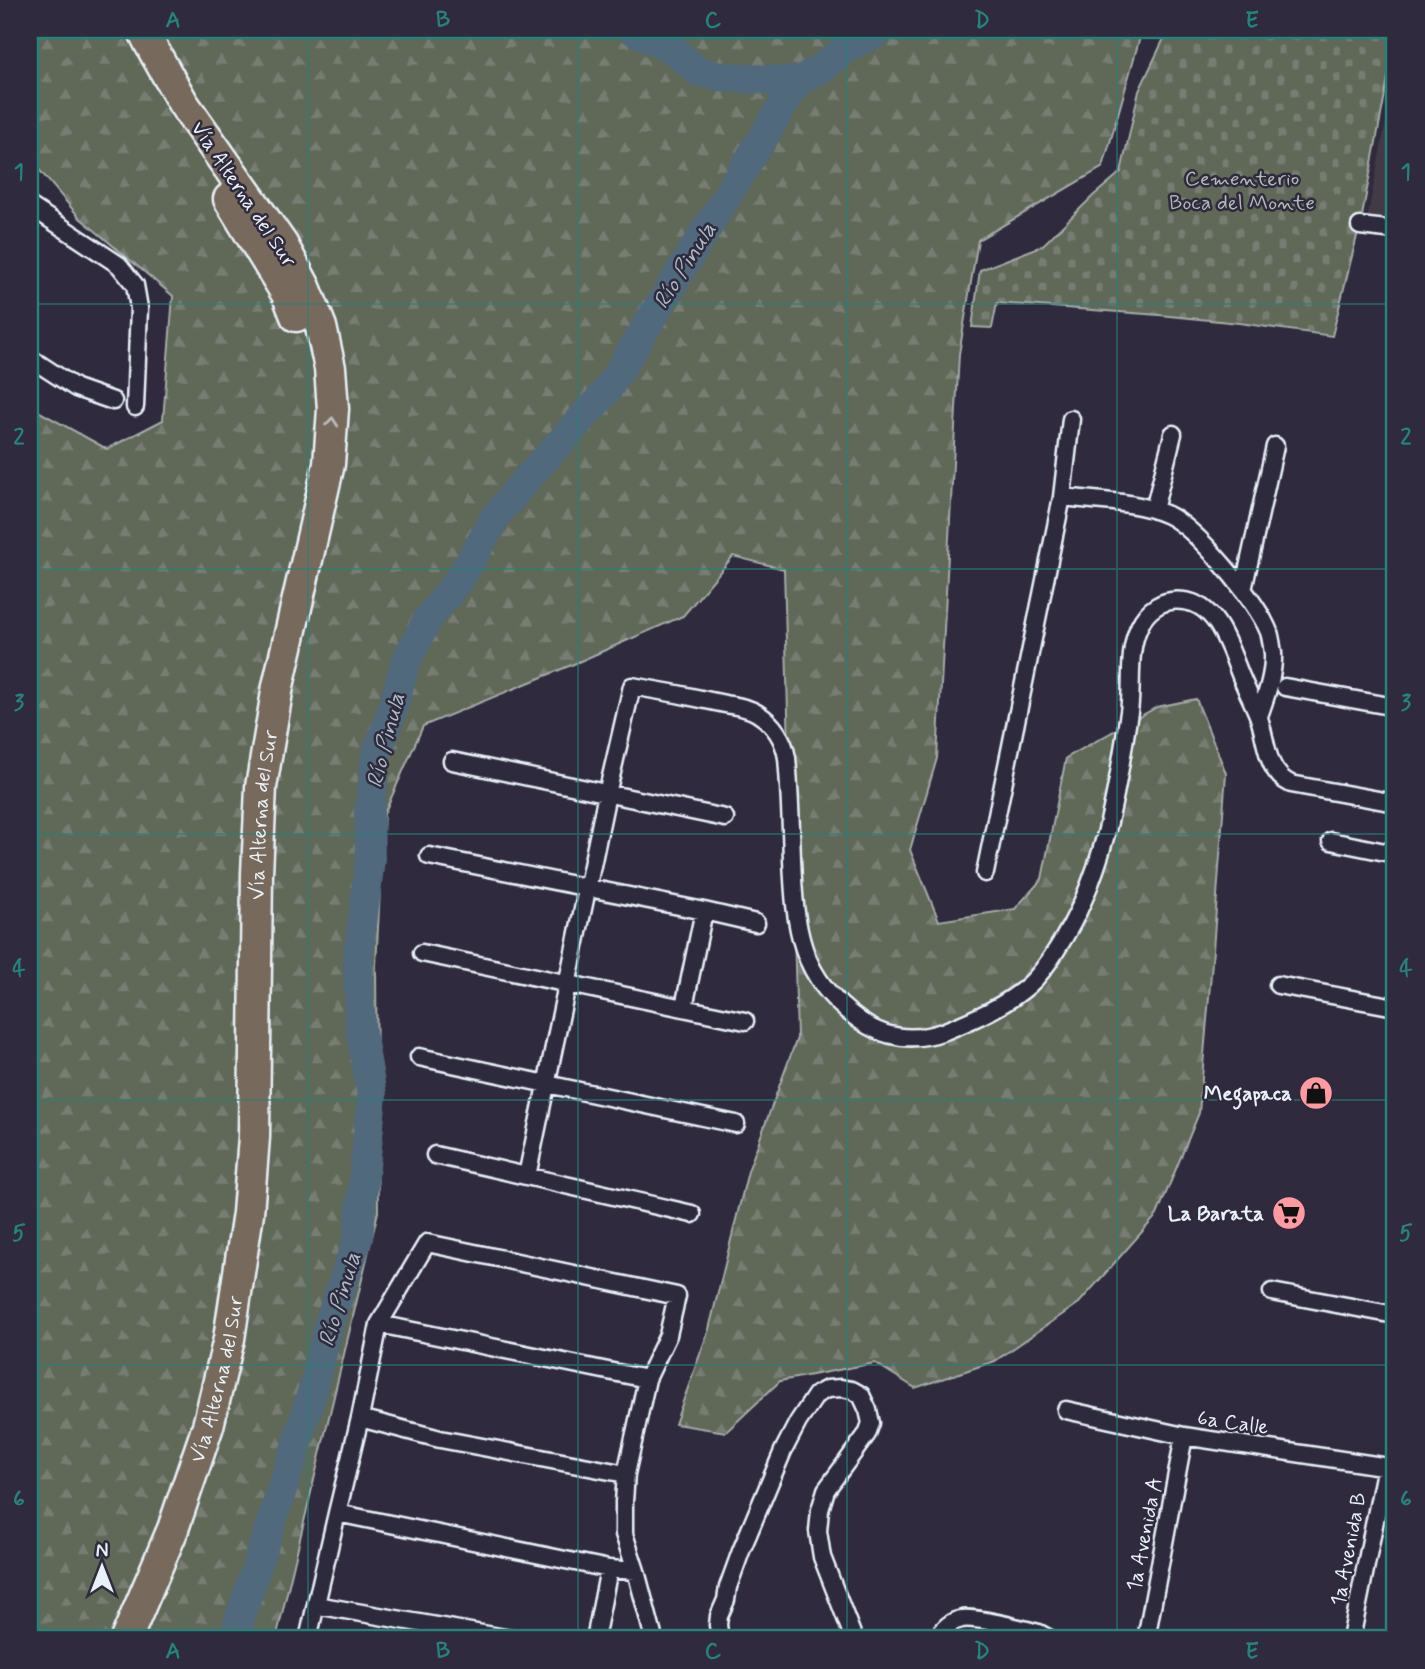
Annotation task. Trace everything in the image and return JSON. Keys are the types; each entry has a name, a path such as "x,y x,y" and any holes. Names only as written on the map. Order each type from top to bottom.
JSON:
{"highway":[{"name":"Vía Alterna del Sur","path":"110,1639 158,1522 192,1422 214,1333 225,1270 235,1138 237,872 243,783 258,683 300,512 309,460 313,411 312,371 288,296 227,196 168,111 132,52 123,30"},
{"name":"Vía Alterna del Sur","path":"126,1639 173,1529 208,1426 229,1339 246,1225 254,1137 257,873 261,787 278,686 329,464 333,409 330,368 321,327 305,287 282,244 183,103 144,30"}],"street":[{"path":"30,206 119,265 135,285 139,308 135,407"},
{"path":"1360,226 1395,230"},
{"path":"30,358 76,388 113,401"},
{"path":"985,873 1062,497 1071,419"},
{"path":"1154,510 1172,434"},
{"path":"1242,590 1275,446"},
{"path":"1062,497 1154,510 1170,516 1206,545 1242,590 1268,632 1273,654 1269,685 1259,716"},
{"path":"527,1176 632,686 746,708 758,714 775,730 785,747 794,908 799,936 807,958 832,998 848,1013 867,1027 904,1038 919,1038 941,1032 996,1008 1018,994 1046,966 1079,913 1098,867 1104,844 1127,722 1134,642 1142,621 1158,604 1186,601 1202,607 1224,635 1259,716 1268,756 1277,774 1284,781 1395,803"},
{"path":"1285,687 1395,707"},
{"path":"452,761 725,818"},
{"path":"1331,841 1395,854"},
{"path":"429,856 757,923"},
{"path":"684,1007 704,911"},
{"path":"422,953 745,1021"},
{"path":"1278,985 1395,1007"},
{"path":"419,1058 736,1124"},
{"path":"435,1155 692,1214"},
{"path":"308,1639 360,1418 379,1324 426,1243 677,1296 668,1335 647,1379 626,1474 624,1502 624,1534 654,1639"},
{"path":"1272,1292 1395,1315"},
{"path":"379,1324 647,1379"},
{"path":"720,1639 719,1616 728,1587 783,1451 816,1395 841,1388 861,1395 871,1423 867,1434 826,1490 818,1531 822,1557 854,1639"},
{"name":"6a Calle","path":"1066,1410 1184,1436 1391,1467"},
{"path":"360,1418 440,1439 626,1474"},
{"name":"1a Avenida A","path":"1146,1639 1184,1436"},
{"name":"1a Avenida B","path":"1351,1639 1391,1467"},
{"path":"337,1513 609,1569 636,1570"},
{"path":"595,1639 609,1569"},
{"path":"316,1605 511,1639"},
{"path":"937,1639 951,1623 963,1618 1039,1633 1049,1639"}],"shaded area":[{"path":"1395,74 1395,225 1367,220"}],"green space":[{"path":"30,30 1142,30 1103,167 978,240 959,354 937,758 910,850 939,921 1015,909 1042,879 1066,758 1157,707 1196,699 1226,773 1199,1113 1157,1215 1079,1303 995,1361 915,1388 875,1363 780,1381 726,1432 675,1424 709,1329 748,1171 797,1038 784,569 733,556 683,616 423,726 384,814 376,966 378,1212 276,1639 30,1639 30,404 36,410 107,449 163,420 173,296 80,218 30,159"},
{"name":"Cementerio Boca del Monte","path":"1168,30 1395,31 1362,216 1332,336 1159,315 997,303 992,328 972,327 980,270 1042,246 1121,172 1139,91"}],"waterway":[{"path":"633,30 676,52 697,71 726,77 797,82"},
{"name":"Río Pinula","path":"233,1639 293,1456 330,1320 358,1238 372,1095 360,1026 358,956 370,859 369,812 376,755 406,661 428,619 463,574 496,516 606,392 797,82 825,66 846,48 881,30"}],"place":[{"name":"Megapaca","path":"1316,1093"},
{"name":"La Barata","path":"1289,1213"}]}
